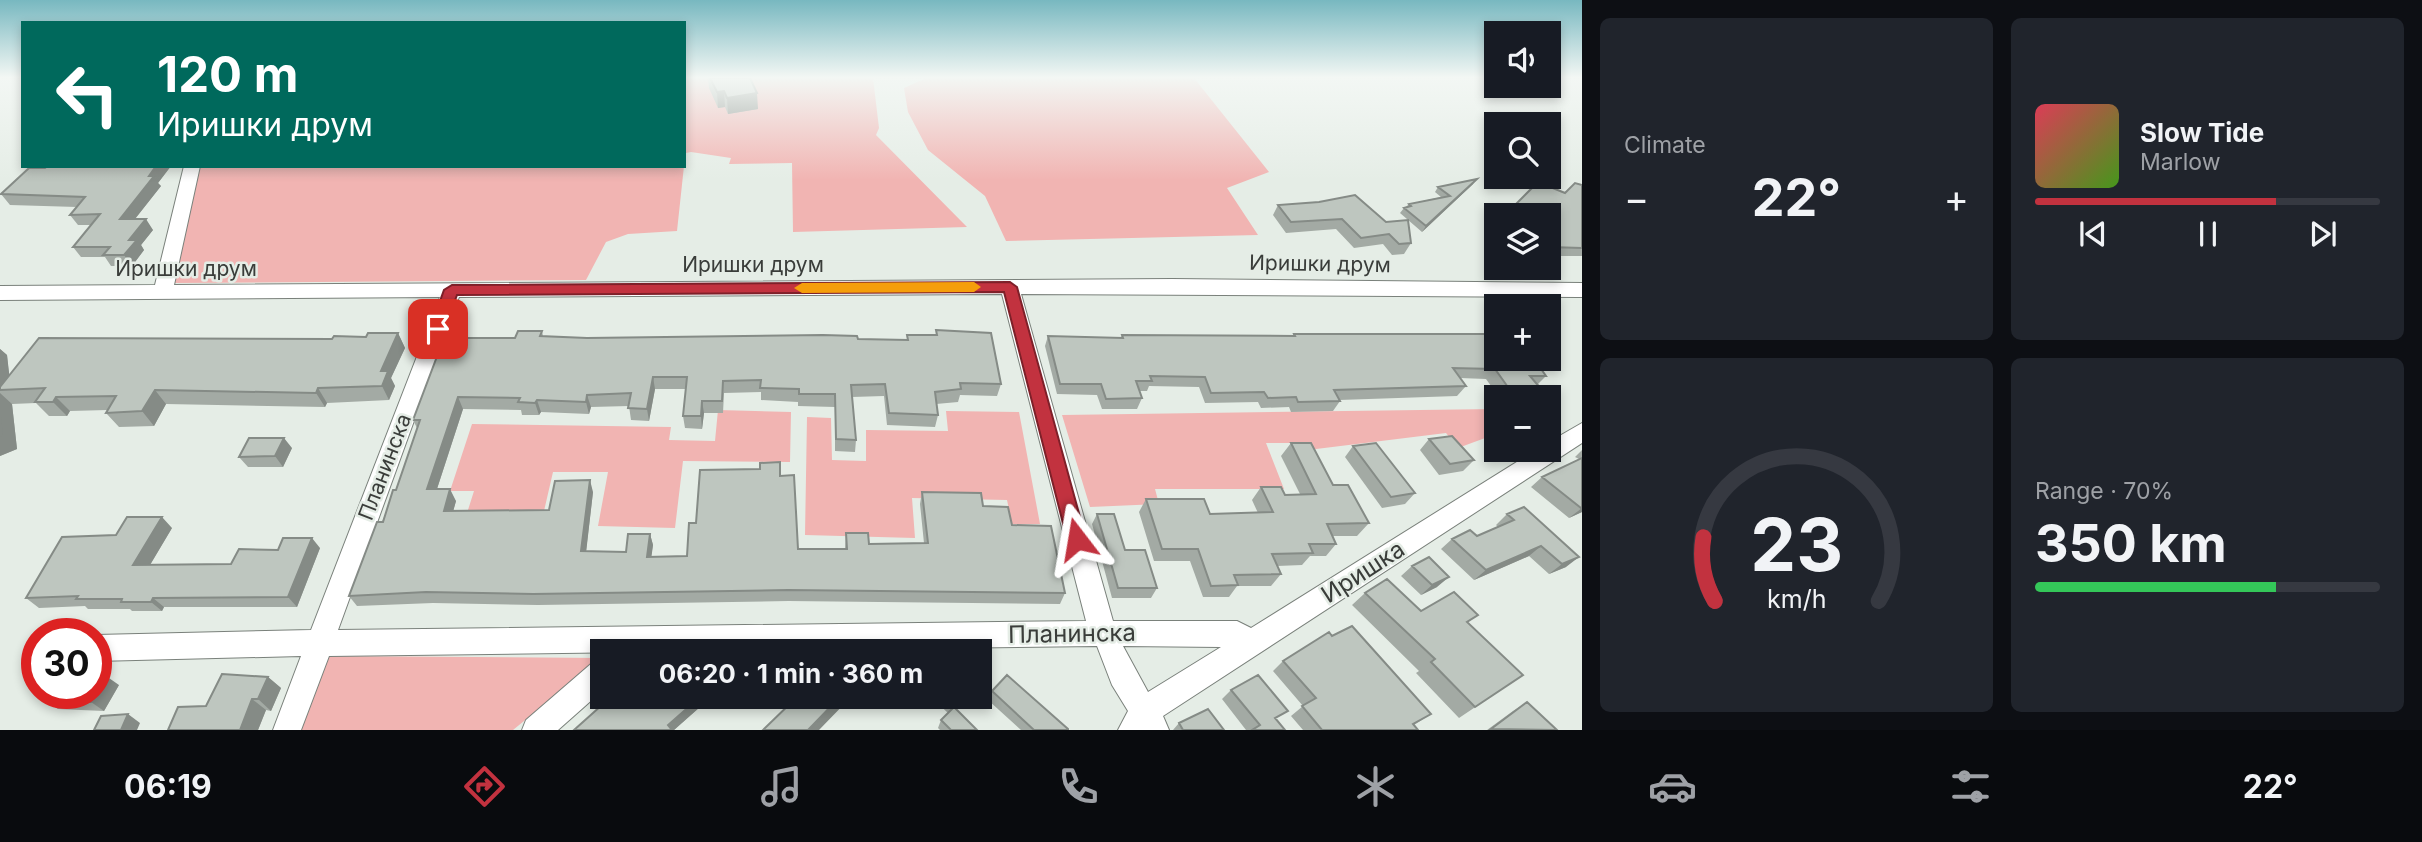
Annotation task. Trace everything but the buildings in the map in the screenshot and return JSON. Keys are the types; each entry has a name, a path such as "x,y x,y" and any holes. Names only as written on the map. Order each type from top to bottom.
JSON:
{"street":[{"path":"163,292 192,168"},
{"name":"Иришки друм","path":"0,293 1333,286 1582,290"},
{"path":"1010,287 1094,607 1143,724"},
{"name":"Планинска","path":"287,730 452,290"},
{"name":"Иришка","path":"1143,724 1251,644 1582,432"},
{"name":"Планинска","path":"889,639 1104,634 1237,635 1251,644"},
{"name":"Планинска","path":"112,648 318,643 590,645"},
{"path":"536,730 590,683"}],"shaded area":[{"path":"686,112 877,112 879,128 876,135 967,227 793,232 792,163 729,164 731,158 686,153"},
{"path":"908,112 1221,112 1269,172 1227,188 1258,235 1006,241 985,196 928,150"},
{"path":"198,168 684,168 677,231 628,234 606,242 586,280 174,283"},
{"path":"1484,409 1484,438 1458,448 1446,433 1308,450 1305,443 1266,443 1284,489 1155,489 1159,504 1090,507 1062,415"},
{"path":"718,410 791,412 790,462 683,461 675,528 598,526 608,472 553,472 544,511 468,510 474,491 450,491 472,424 671,427 669,440 715,441"},
{"path":"946,411 1019,412 1040,524 1012,524 1007,500 912,498 915,538 805,535 807,417 831,418 832,460 866,461 866,430 948,431"},
{"path":"323,656 590,658 590,667 513,730 296,730"}],"slow traffic":[{"path":"802,288 974,287"}],"route":[{"path":"438,329 452,290 1010,287 1077,539"}]}
